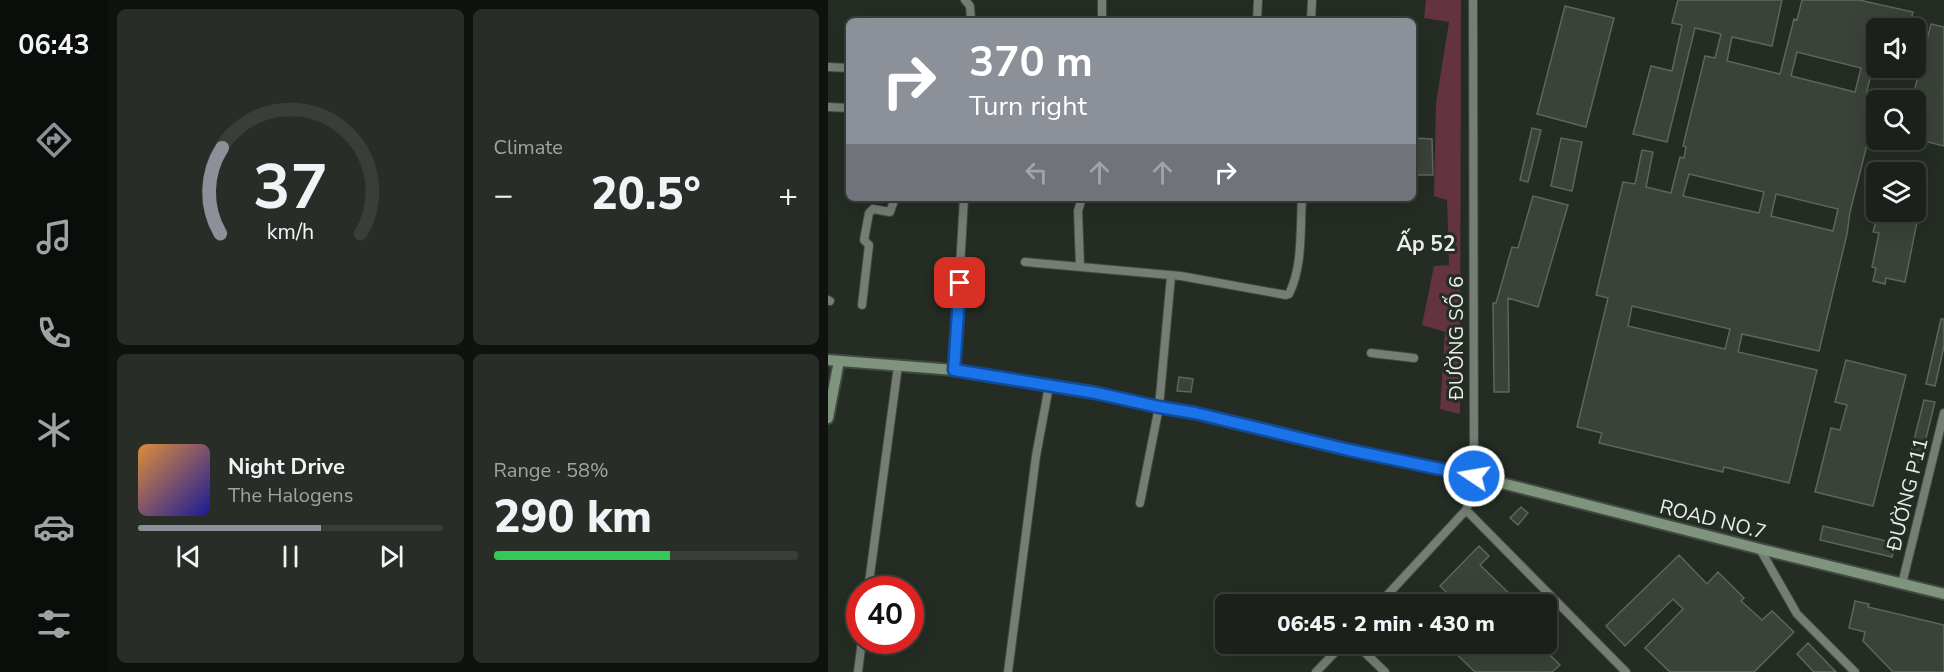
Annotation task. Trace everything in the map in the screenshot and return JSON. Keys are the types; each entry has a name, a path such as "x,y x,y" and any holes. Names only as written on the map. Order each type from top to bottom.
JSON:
{"street":[{"path":"965,0 970,6 971,18"},
{"path":"1102,0 1102,18"},
{"path":"1257,18 1258,0"},
{"path":"1311,18 1312,0"},
{"name":"ĐƯỜNG SỐ 6","path":"1388,594 1466,510 1471,498 1474,476 1473,0"},
{"path":"828,67 846,68"},
{"path":"828,107 846,108"},
{"path":"862,305 869,245 864,240 869,213 873,209 890,212 894,201"},
{"path":"954,370 964,201"},
{"path":"1080,266 1078,211 1081,201"},
{"path":"1024,262 1181,276 1276,294 1289,294 1298,261 1302,201"},
{"path":"1140,503 1159,407 1171,276"},
{"path":"1371,353 1414,358"},
{"path":"828,418 834,360"},
{"name":"ROAD NO.7","path":"834,360 954,370 1096,393 1195,413 1349,450 1474,476 1944,594"},
{"path":"870,576 898,366"},
{"path":"1008,672 1034,488 1036,456 1050,386"},
{"name":"ĐƯỜNG P11","path":"1902,584 1944,413"},
{"path":"1466,510 1626,672"},
{"path":"1760,549 1797,614 1855,672"},
{"path":"858,672 860,654"},
{"path":"1316,672 1333,654"},
{"path":"1366,654 1385,672"}],"shaded area":[{"path":"1426,0 1461,0 1460,414 1440,409 1445,332 1422,325 1434,266 1449,265 1447,200 1434,196 1436,103 1449,22 1424,18"}],"building":[{"path":"1678,0 1782,0 1772,46 1732,37 1727,61 1780,74 1794,19 1797,20 1802,0 1859,0 1913,12 1912,18 1866,18 1866,78 1870,78 1866,90 1866,149 1819,351 1742,334 1738,352 1817,370 1789,483 1724,467 1723,472 1599,443 1602,433 1577,427 1608,298 1596,295 1623,182 1635,184 1642,150 1653,152 1646,187 1671,193 1680,157 1684,158 1686,147 1683,146 1705,56 1715,58 1721,34 1695,28 1667,142 1633,134 1651,66 1672,71 1682,25 1672,23","holes":["1797,52 1861,68 1855,92 1791,76","1689,174 1764,192 1759,213 1683,196","1776,194 1838,209 1833,231 1771,216","1632,306 1730,329 1725,349 1628,326"]},
{"path":"1565,6 1614,18 1586,127 1537,114"},
{"path":"1931,24 1944,27 1944,146 1926,142 1926,90 1914,90 1918,78 1926,78 1926,44"},
{"path":"1532,128 1541,130 1528,182 1520,180"},
{"path":"1416,138 1432,139 1433,175 1416,175"},
{"path":"1561,138 1582,142 1572,191 1551,186"},
{"path":"1533,196 1568,205 1538,307 1508,298 1509,392 1494,392 1493,303 1496,303 1512,247 1518,248"},
{"path":"1876,222 1917,222 1905,282 1886,278 1885,284 1873,281 1876,268 1872,267 1879,233 1873,232"},
{"path":"1941,319 1944,319 1944,346 1935,386 1926,384"},
{"path":"1846,360 1906,375 1873,506 1815,492 1831,428 1840,430 1847,405 1835,402"},
{"path":"1179,377 1193,379 1191,392 1177,391"},
{"path":"1924,400 1935,402 1920,462 1909,460"},
{"path":"1521,507 1528,513 1518,525 1510,518"},
{"path":"1823,526 1895,543 1892,557 1820,540"},
{"path":"1479,546 1489,556 1480,565 1510,594 1448,594 1440,586"},
{"path":"1679,555 1707,584 1718,572 1744,598 1741,601 1762,620 1772,611 1794,632 1754,672 1670,672 1645,648 1683,609 1673,599 1625,646 1606,626"},
{"path":"1855,601 1869,604 1868,607 1944,625 1944,672 1893,672 1863,641 1865,632 1849,628"},
{"path":"1808,643 1836,672 1814,672 1797,654"},
{"path":"1456,654 1549,654 1560,665 1552,672 1475,672"}],"district":[{"name":"Ấp 52","path":"1426,244"}],"route":[{"path":"960,283 954,370 1096,393 1195,413 1349,450 1474,476"}]}
